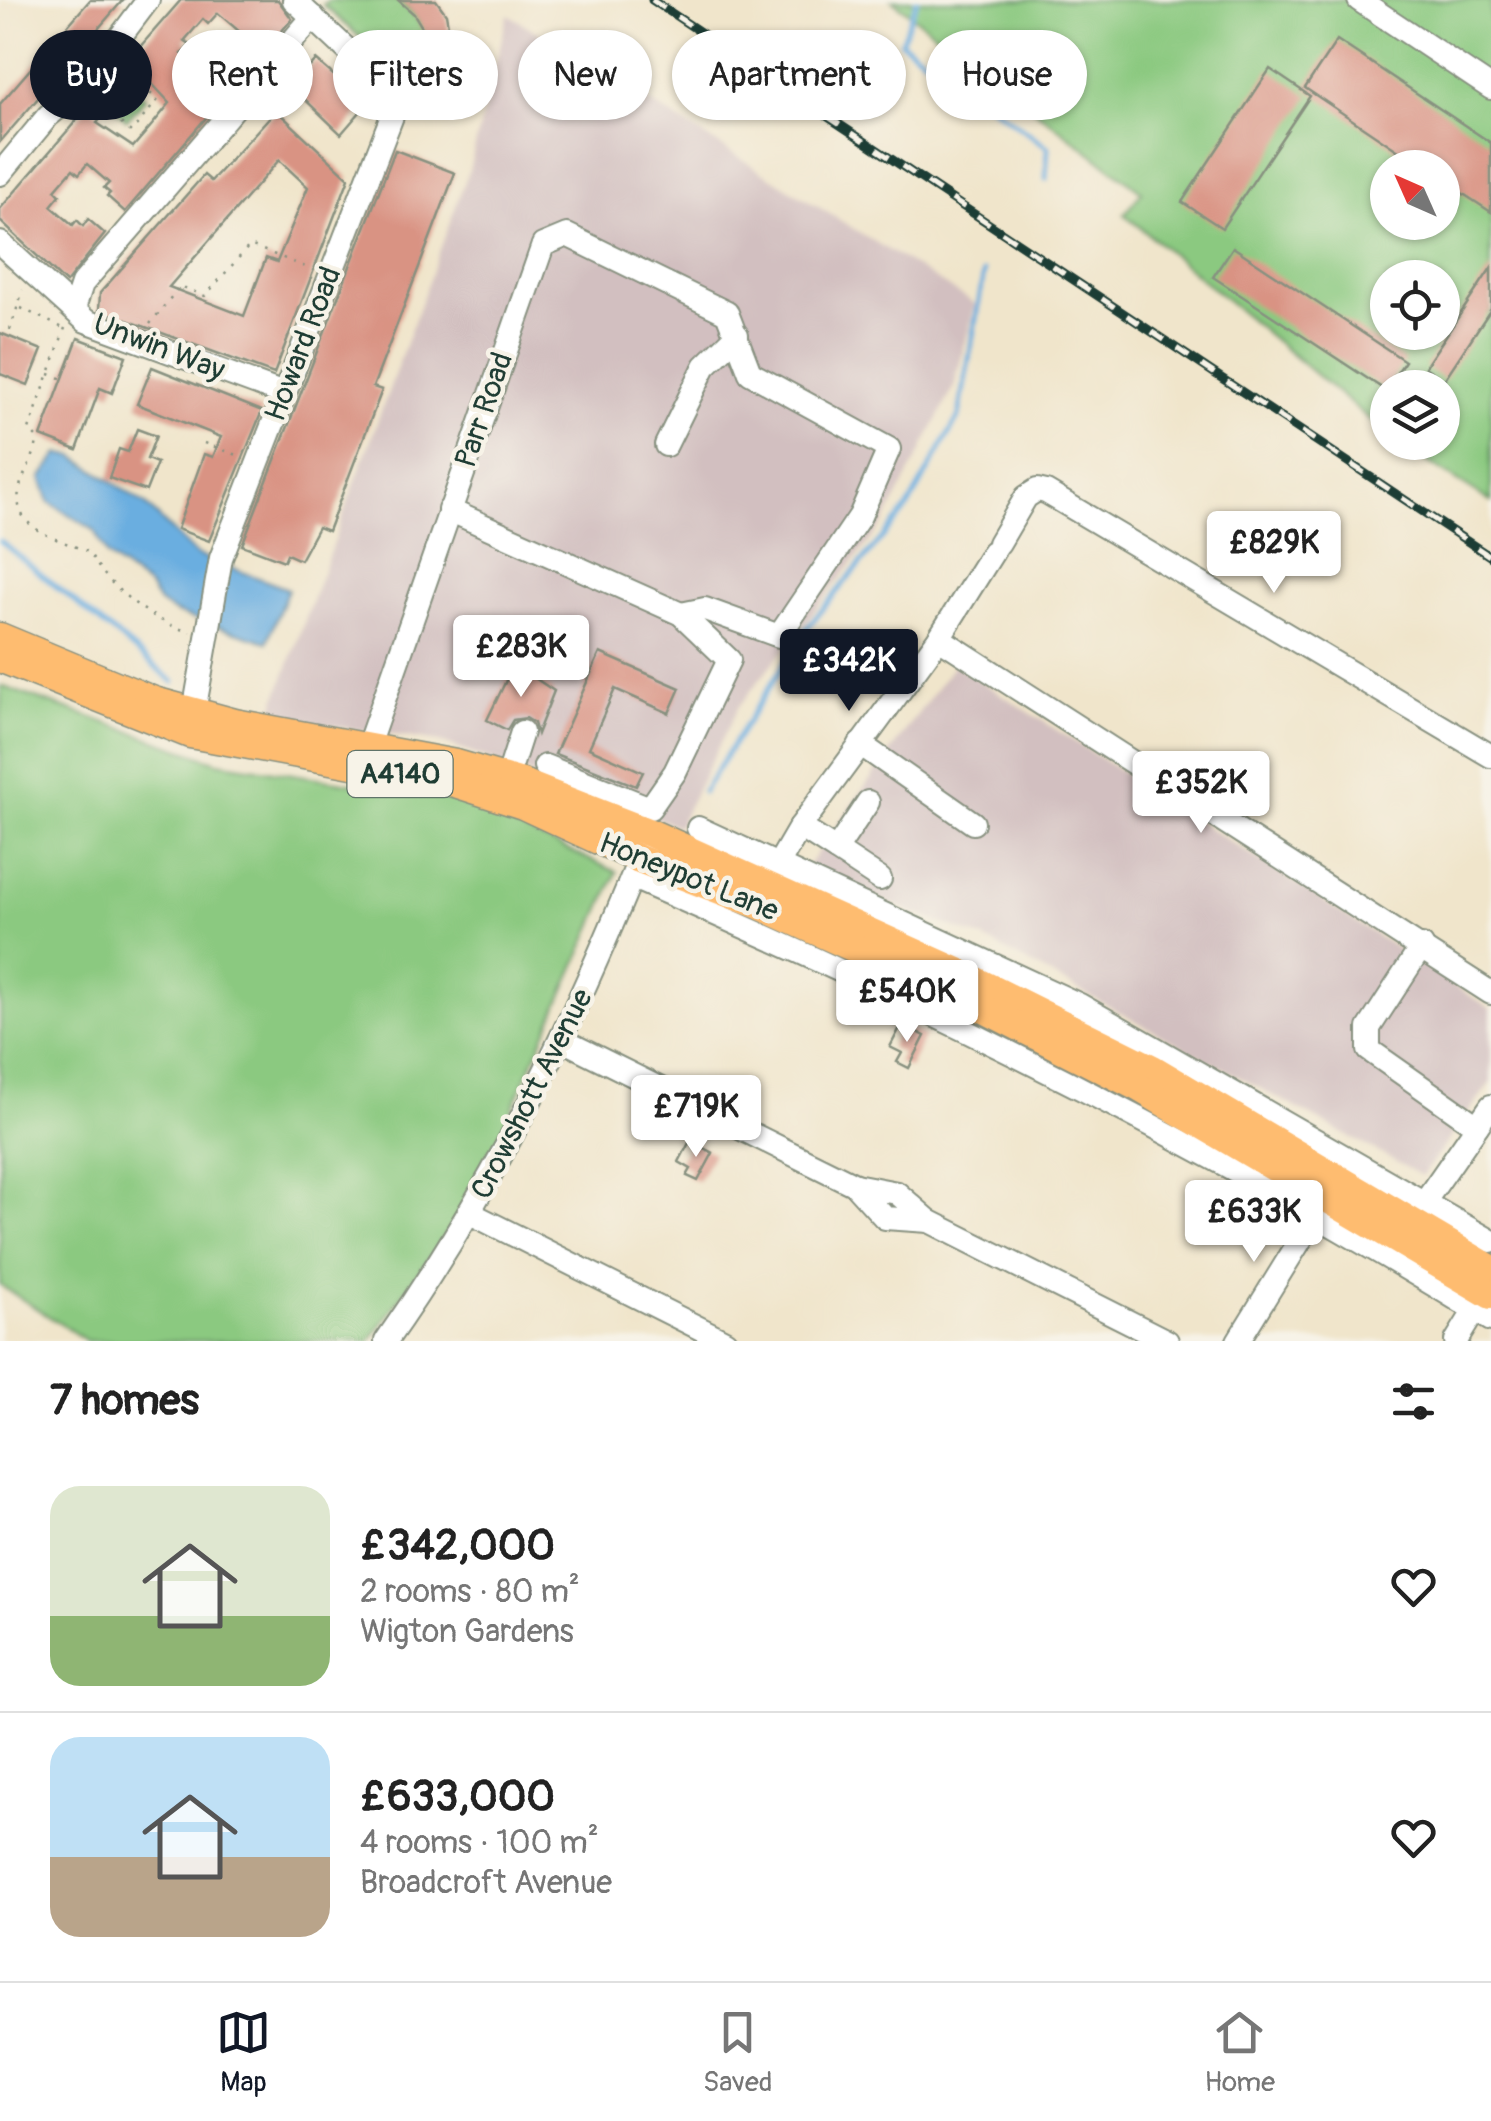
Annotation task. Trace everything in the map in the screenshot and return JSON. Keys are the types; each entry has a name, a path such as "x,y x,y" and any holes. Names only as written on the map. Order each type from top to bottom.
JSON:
{"main road":[{"name":"Honeypot Lane","path":"0,636 154,701 192,723"},
{"name":"Honeypot Lane","path":"0,658 192,723 364,758 454,783 541,779"},
{"name":"Honeypot Lane","path":"364,758 456,764 507,778 541,779 640,857 768,884 1158,1060 1417,1212 1491,1269"},
{"name":"Honeypot Lane","path":"768,884 951,992 1138,1087 1320,1207 1486,1309"}],"street":[{"path":"127,30 148,0"},
{"name":"Howard Road","path":"192,723 202,630 221,558 399,98 294,0"},
{"path":"1359,0 1491,88"},
{"path":"70,318 82,284 314,17"},
{"path":"0,174 45,120"},
{"name":"Parr Road","path":"364,758 543,245 567,235 732,324"},
{"name":"Unwin Way","path":"0,243 70,318 284,394"},
{"path":"666,445 705,366 732,324"},
{"path":"681,614 704,609 766,635 779,636 860,516 888,449 750,373 732,324"},
{"path":"698,828 768,884 800,827 939,638 1026,497 1036,490 1078,509 1491,756"},
{"path":"449,510 681,614 728,660 675,772 650,808 541,779"},
{"path":"939,638 1491,994"},
{"path":"507,778 522,732"},
{"path":"860,744 973,823"},
{"path":"836,850 868,802"},
{"path":"800,827 880,879"},
{"path":"640,857 820,959 1320,1207 1238,1341"},
{"name":"Crowshott Avenue","path":"386,1341 472,1214 562,1040 640,857"},
{"path":"1422,946 1369,1028 1369,1050 1477,1126"},
{"path":"562,1040 855,1185 885,1218 928,1221 1167,1341"},
{"path":"1491,1106 1417,1212 1491,1241"},
{"path":"472,1214 725,1341"},
{"path":"1456,1341 1486,1309"}],"path":[{"path":"117,120 131,132 141,120"},
{"path":"141,344 166,300 180,286 205,296 250,245 329,276"},
{"path":"10,330 29,270"},
{"path":"19,307 70,318 29,430 37,446 20,485 18,503 22,516 36,532 90,553 100,572 171,627 202,630"},
{"path":"47,373 61,378"},
{"path":"204,442 250,460"}],"shaded area":[{"path":"508,14 534,30 518,30 518,120 652,120 652,103 672,116 672,120 679,120 975,304 954,387 884,523 739,706 678,826 440,742 270,716 469,170 482,120 498,120 498,54"},
{"path":"954,664 1491,1009 1491,1082 1422,1176 984,939 804,871"}],"green space":[{"path":"329,0 398,0 424,30 352,30 323,5"},
{"path":"892,0 1491,0 1491,502 1425,460 1460,460 1460,370 1370,370 1370,420 1124,214 1142,192 1048,120 1087,120 1087,30 931,30"},
{"path":"1,686 218,762 456,800 617,872 474,1195 370,1341 87,1341 0,1285"}],"water":[{"path":"59,454 74,456 145,504 196,555 288,589 267,642 176,613 159,603 149,587 107,556 94,530 49,502 41,478"}],"building":[{"path":"90,0 123,0 97,30 64,30"},
{"path":"181,0 278,0 292,19 282,30 238,30 218,13 208,24 203,19 194,30 172,30 172,120 204,120 125,212 107,196 110,193 104,188 109,183 87,164 79,174 73,169 55,190 60,195 51,206 73,225 77,220 83,226 88,219 105,234 66,283 0,221 0,209 77,120 100,120 97,123 133,147 170,103 152,84 152,33"},
{"path":"398,0 436,0 446,14 449,30 424,30 414,14"},
{"path":"1337,40 1491,143 1491,212 1460,192 1460,150 1397,150 1305,88"},
{"path":"316,60 333,75 333,120 353,120 341,134 313,107"},
{"path":"30,69 30,107 0,142 0,104"},
{"path":"1270,69 1310,96 1222,228 1182,202"},
{"path":"267,120 287,120 349,178 274,374 99,310 100,293 204,175 211,181","holes":["279,160 308,187 277,262 266,258 244,316 169,287"]},
{"path":"395,150 455,173 373,387 382,390 328,531 318,527 300,560 287,554 284,561 242,545"},
{"path":"1233,247 1370,338 1370,350 1388,350 1405,361 1399,370 1370,370 1370,380 1213,277"},
{"path":"1491,268 1491,309 1451,370 1429,370 1425,367 1436,350 1460,350 1460,314"},
{"path":"0,333 42,350 28,385 0,374"},
{"path":"78,338 126,356 112,393 100,388 77,450 41,436"},
{"path":"152,367 262,411 209,541 177,529 204,454 213,457 221,437 137,404"},
{"path":"137,429 156,436 147,459 157,463 146,491 109,478 119,449 128,452"},
{"path":"600,653 680,688 669,713 615,689 589,748 643,772 636,786 555,754"},
{"path":"514,664 554,691 537,734 534,723 526,718 513,720 507,730 487,720"},
{"path":"902,1024 925,1036 909,1068 897,1062 902,1053 890,1047"},
{"path":"690,1141 713,1153 698,1181 687,1176 691,1169 679,1162"}],"waterway":[{"path":"917,0 901,42 1048,147 1046,179"},
{"path":"703,792 806,629 908,507 959,416 984,272"},
{"path":"0,541 174,682"}],"railway":[{"path":"652,0 1491,557"}]}
